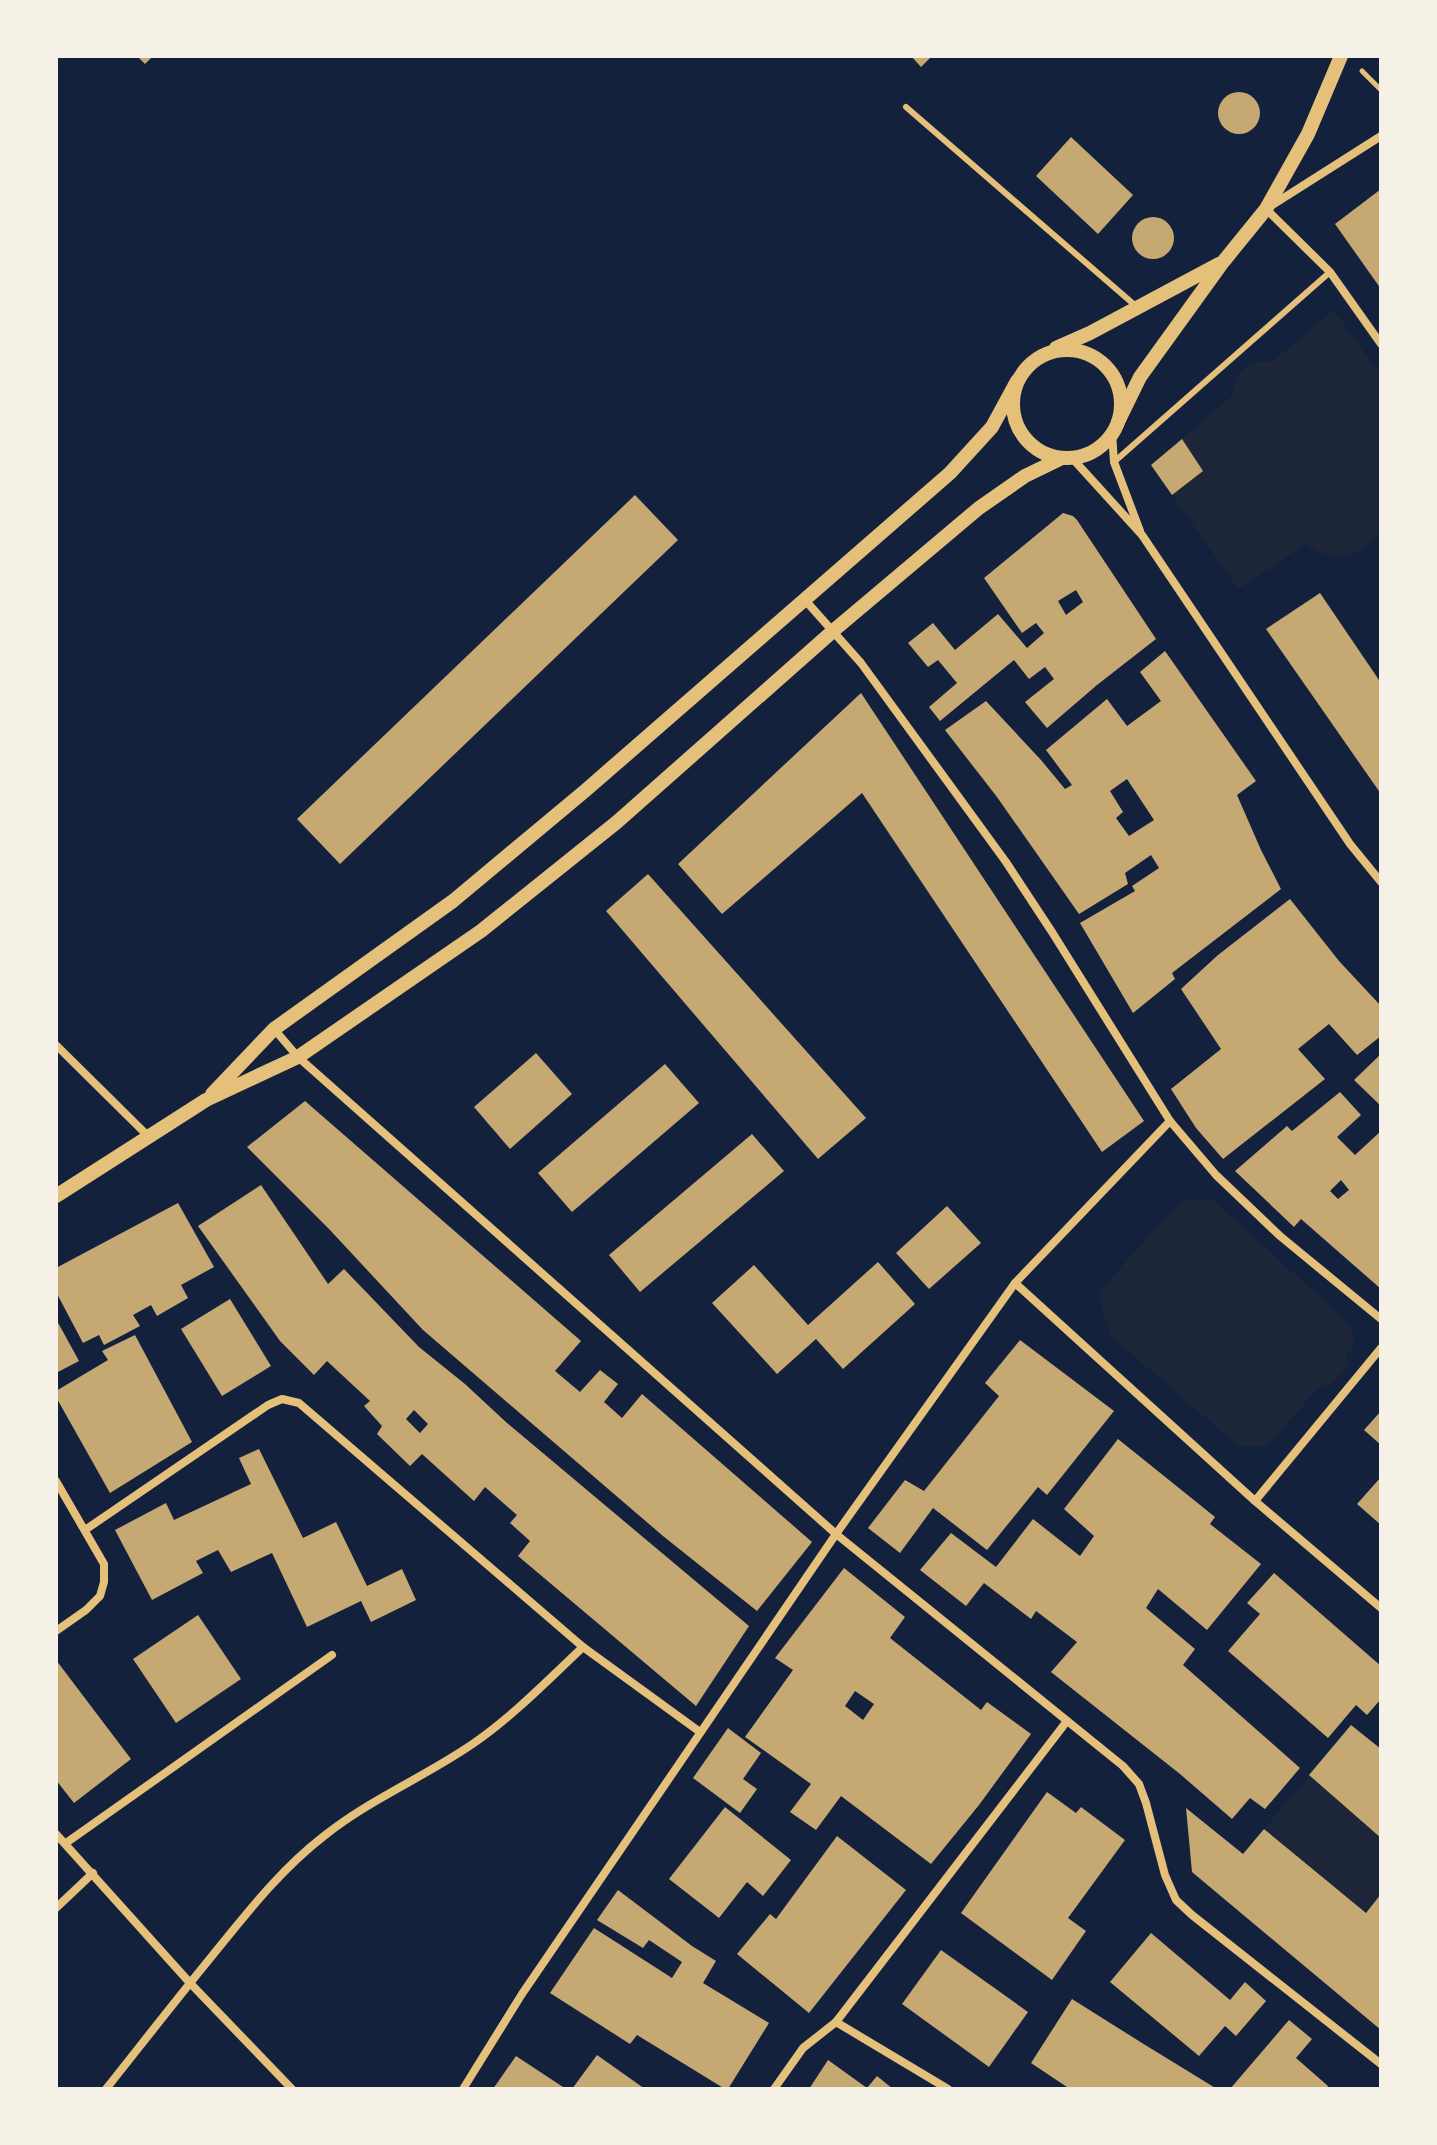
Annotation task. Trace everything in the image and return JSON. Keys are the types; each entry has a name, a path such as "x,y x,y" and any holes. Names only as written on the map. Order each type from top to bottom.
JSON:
{"street":[{"path":"56,1196 206,1100 298,1057 481,931 617,822 833,631 979,508 1025,476 1067,458 1088,454 1102,445 1115,428 1140,377 1223,262 1266,209 1308,134 1341,56"},
{"path":"1266,209 1381,136"},
{"path":"1266,209 1330,272 1381,344"},
{"path":"206,1100 274,1029 453,901 586,790 950,473 992,427 1024,369 1045,353 1090,333 1223,262"},
{"path":"1045,353 1062,349 1080,351 1097,359 1110,371 1119,387 1121,405 1115,428 1114,462 1142,535"},
{"path":"1017,381 1012,397 1013,415 1019,431 1045,454 1067,458 1142,535 1350,844 1381,882"},
{"path":"805,600 861,663 1006,862 1170,1121 1216,1175 1280,1236 1381,1319"},
{"path":"274,1029 298,1057 836,1534 1123,1766 1139,1784 1165,1875 1176,1900 1381,2064"},
{"path":"56,1045 149,1137"},
{"path":"463,2089 522,1994 700,1732 1015,1283 1170,1121"},
{"path":"1015,1283 1255,1501 1381,1608"},
{"path":"1255,1501 1381,1348"},
{"path":"85,1530 268,1405 282,1399 299,1403 583,1647 700,1732"},
{"path":"56,1481 104,1564 100,1596 56,1631"},
{"path":"106,2089 258,1900 295,1860 362,1809 440,1766 475,1742 506,1718 583,1647"},
{"path":"66,1843 332,1655"},
{"path":"774,2089 803,2048 836,2022 1067,1721"},
{"path":"56,1834 190,1983 292,2089"},
{"path":"56,1908 93,1873"},
{"path":"836,2022 948,2089"}],"lane":[{"path":"906,107 1137,307"},
{"path":"1114,462 1330,272"}],"shaded area":[{"path":"1334,310 1381,376 1381,531 1365,548 1346,556 1326,555 1306,544 1238,589 1172,495 1203,471 1182,439 1233,395 1236,380 1245,369 1257,363 1272,362"},
{"path":"1212,1199 1352,1326 1355,1345 1346,1355 1348,1365 1333,1383 1318,1388 1268,1446 1238,1446 1110,1335 1098,1293 1180,1201"},
{"path":"1309,1775 1381,1838 1381,1894 1366,1913 1264,1829"}],"building":[{"path":"137,56 153,56 145,64"},
{"path":"911,56 932,56 921,67"},
{"path":"1239,92 1254,98 1260,113 1254,128 1239,134 1224,128 1218,113 1224,98"},
{"path":"1071,137 1133,195 1098,234 1036,176"},
{"path":"1381,189 1381,289 1335,224"},
{"path":"1153,217 1168,223 1174,238 1168,253 1153,259 1138,253 1132,238 1138,223"},
{"path":"1182,439 1203,471 1172,495 1151,465"},
{"path":"635,495 678,540 340,864 297,819"},
{"path":"1063,513 1073,516 1156,639 1047,728 1025,702 1054,679 1045,667 1029,679 1014,660 940,721 929,707 957,683 938,660 928,667 908,643 933,623 955,650 998,614 1027,648 1044,633 1036,623 1022,633 984,578","holes":["1076,590 1083,602 1066,615 1058,601"]},
{"path":"1320,593 1381,683 1381,794 1266,629"},
{"path":"1165,651 1256,781 1237,795 1281,889 1172,973 1175,979 1133,1013 1080,923 1135,891 1132,886 1159,868 1151,855 1125,873 1128,884 1079,914 997,797 945,730 986,701 1065,789 1072,785 1046,750 1107,699 1127,726 1161,701 1140,672","holes":["1127,779 1154,820 1129,836 1116,818 1123,812 1110,791"]},
{"path":"861,693 1144,1121 1102,1152 862,793 722,914 678,864"},
{"path":"648,874 866,1118 818,1159 606,911"},
{"path":"1290,899 1339,961 1381,1006 1381,1036 1357,1055 1329,1024 1298,1049 1325,1079 1223,1159 1196,1128 1171,1089 1221,1049 1181,989 1218,955"},
{"path":"536,1053 572,1094 510,1149 474,1107"},
{"path":"1381,1054 1381,1106 1354,1080"},
{"path":"665,1064 699,1103 572,1212 538,1173"},
{"path":"1340,1092 1361,1115 1337,1137 1355,1155 1381,1131 1381,1289 1301,1219 1294,1227 1235,1171 1287,1126 1292,1131","holes":["1341,1180 1349,1190 1338,1199 1330,1191"]},
{"path":"305,1101 581,1341 555,1371 580,1392 600,1370 618,1384 604,1402 622,1418 642,1394 812,1542 757,1611 663,1536 423,1330 247,1147"},
{"path":"752,1134 784,1171 640,1292 609,1255"},
{"path":"261,1185 328,1284 344,1269 419,1347 749,1626 696,1706 518,1556 530,1541 510,1523 517,1515 485,1487 474,1501 422,1454 410,1466 377,1434 382,1426 364,1406 370,1401 327,1361 314,1375 280,1341 198,1226","holes":["414,1410 428,1424 420,1433 406,1419"]},
{"path":"178,1203 214,1267 181,1285 188,1298 157,1316 151,1305 133,1315 140,1326 104,1345 99,1335 83,1343 56,1292 56,1268"},
{"path":"947,1206 981,1243 929,1289 896,1253"},
{"path":"878,1262 915,1304 843,1369 816,1339 777,1374 712,1303 754,1265 808,1325"},
{"path":"230,1299 271,1366 222,1396 181,1329"},
{"path":"56,1319 79,1361 56,1373"},
{"path":"135,1335 192,1442 110,1493 56,1397 56,1391 108,1360 102,1351"},
{"path":"1020,1340 1114,1411 1047,1495 1038,1487 987,1550 933,1508 900,1553 868,1528 905,1480 924,1491 999,1396 985,1383"},
{"path":"1381,1411 1381,1445 1364,1430"},
{"path":"1118,1439 1215,1517 1210,1524 1261,1564 1207,1630 1158,1589 1146,1608 1195,1649 1183,1665 1300,1768 1265,1809 1250,1798 1232,1819 1051,1672 1077,1642 1036,1611 1031,1619 984,1583 966,1606 920,1570 951,1533 996,1567 1033,1519 1080,1556 1094,1536 1064,1509"},
{"path":"259,1449 303,1538 336,1522 367,1586 402,1569 416,1600 371,1622 361,1601 307,1627 272,1553 231,1572 218,1550 196,1561 203,1573 152,1600 115,1530 166,1503 174,1520 251,1484 239,1458"},
{"path":"1381,1477 1381,1525 1357,1504"},
{"path":"844,1568 905,1617 890,1638 981,1710 987,1702 1031,1734 931,1864 841,1796 816,1830 790,1812 811,1784 745,1737 793,1670 775,1658","holes":["855,1691 874,1704 863,1720 845,1706"]},
{"path":"1274,1573 1381,1666 1381,1699 1367,1715 1356,1705 1328,1738 1228,1651 1260,1614 1247,1603"},
{"path":"198,1615 241,1679 176,1723 133,1659"},
{"path":"56,1660 131,1759 74,1803 56,1780"},
{"path":"1351,1725 1381,1749 1381,1838 1309,1775"},
{"path":"728,1728 761,1753 743,1779 757,1789 740,1813 693,1778"},
{"path":"1047,1792 1076,1813 1081,1807 1125,1840 1068,1918 1086,1931 1052,1980 961,1913"},
{"path":"725,1807 791,1860 763,1896 747,1882 719,1918 669,1879"},
{"path":"1186,1808 1243,1854 1264,1829 1366,1913 1381,1894 1381,2030 1192,1872"},
{"path":"837,1836 906,1890 809,2013 737,1954 770,1914 776,1919"},
{"path":"618,1890 716,1961 703,1983 769,2023 728,2089 637,2035 630,2044 550,1993 594,1928 672,1978 682,1962 649,1940 643,1948 597,1920"},
{"path":"1151,1933 1230,2000 1245,1982 1266,2001 1236,2036 1225,2026 1199,2056 1110,1982"},
{"path":"941,1950 1028,2012 989,2067 902,2004"},
{"path":"1072,1999 1217,2089 1070,2089 1031,2063"},
{"path":"1289,2020 1312,2039 1296,2058 1328,2086 1326,2089 1230,2089"},
{"path":"597,2055 645,2089 572,2089"},
{"path":"516,2056 566,2089 493,2089"},
{"path":"828,2060 867,2088 877,2076 893,2089 809,2089"}]}
